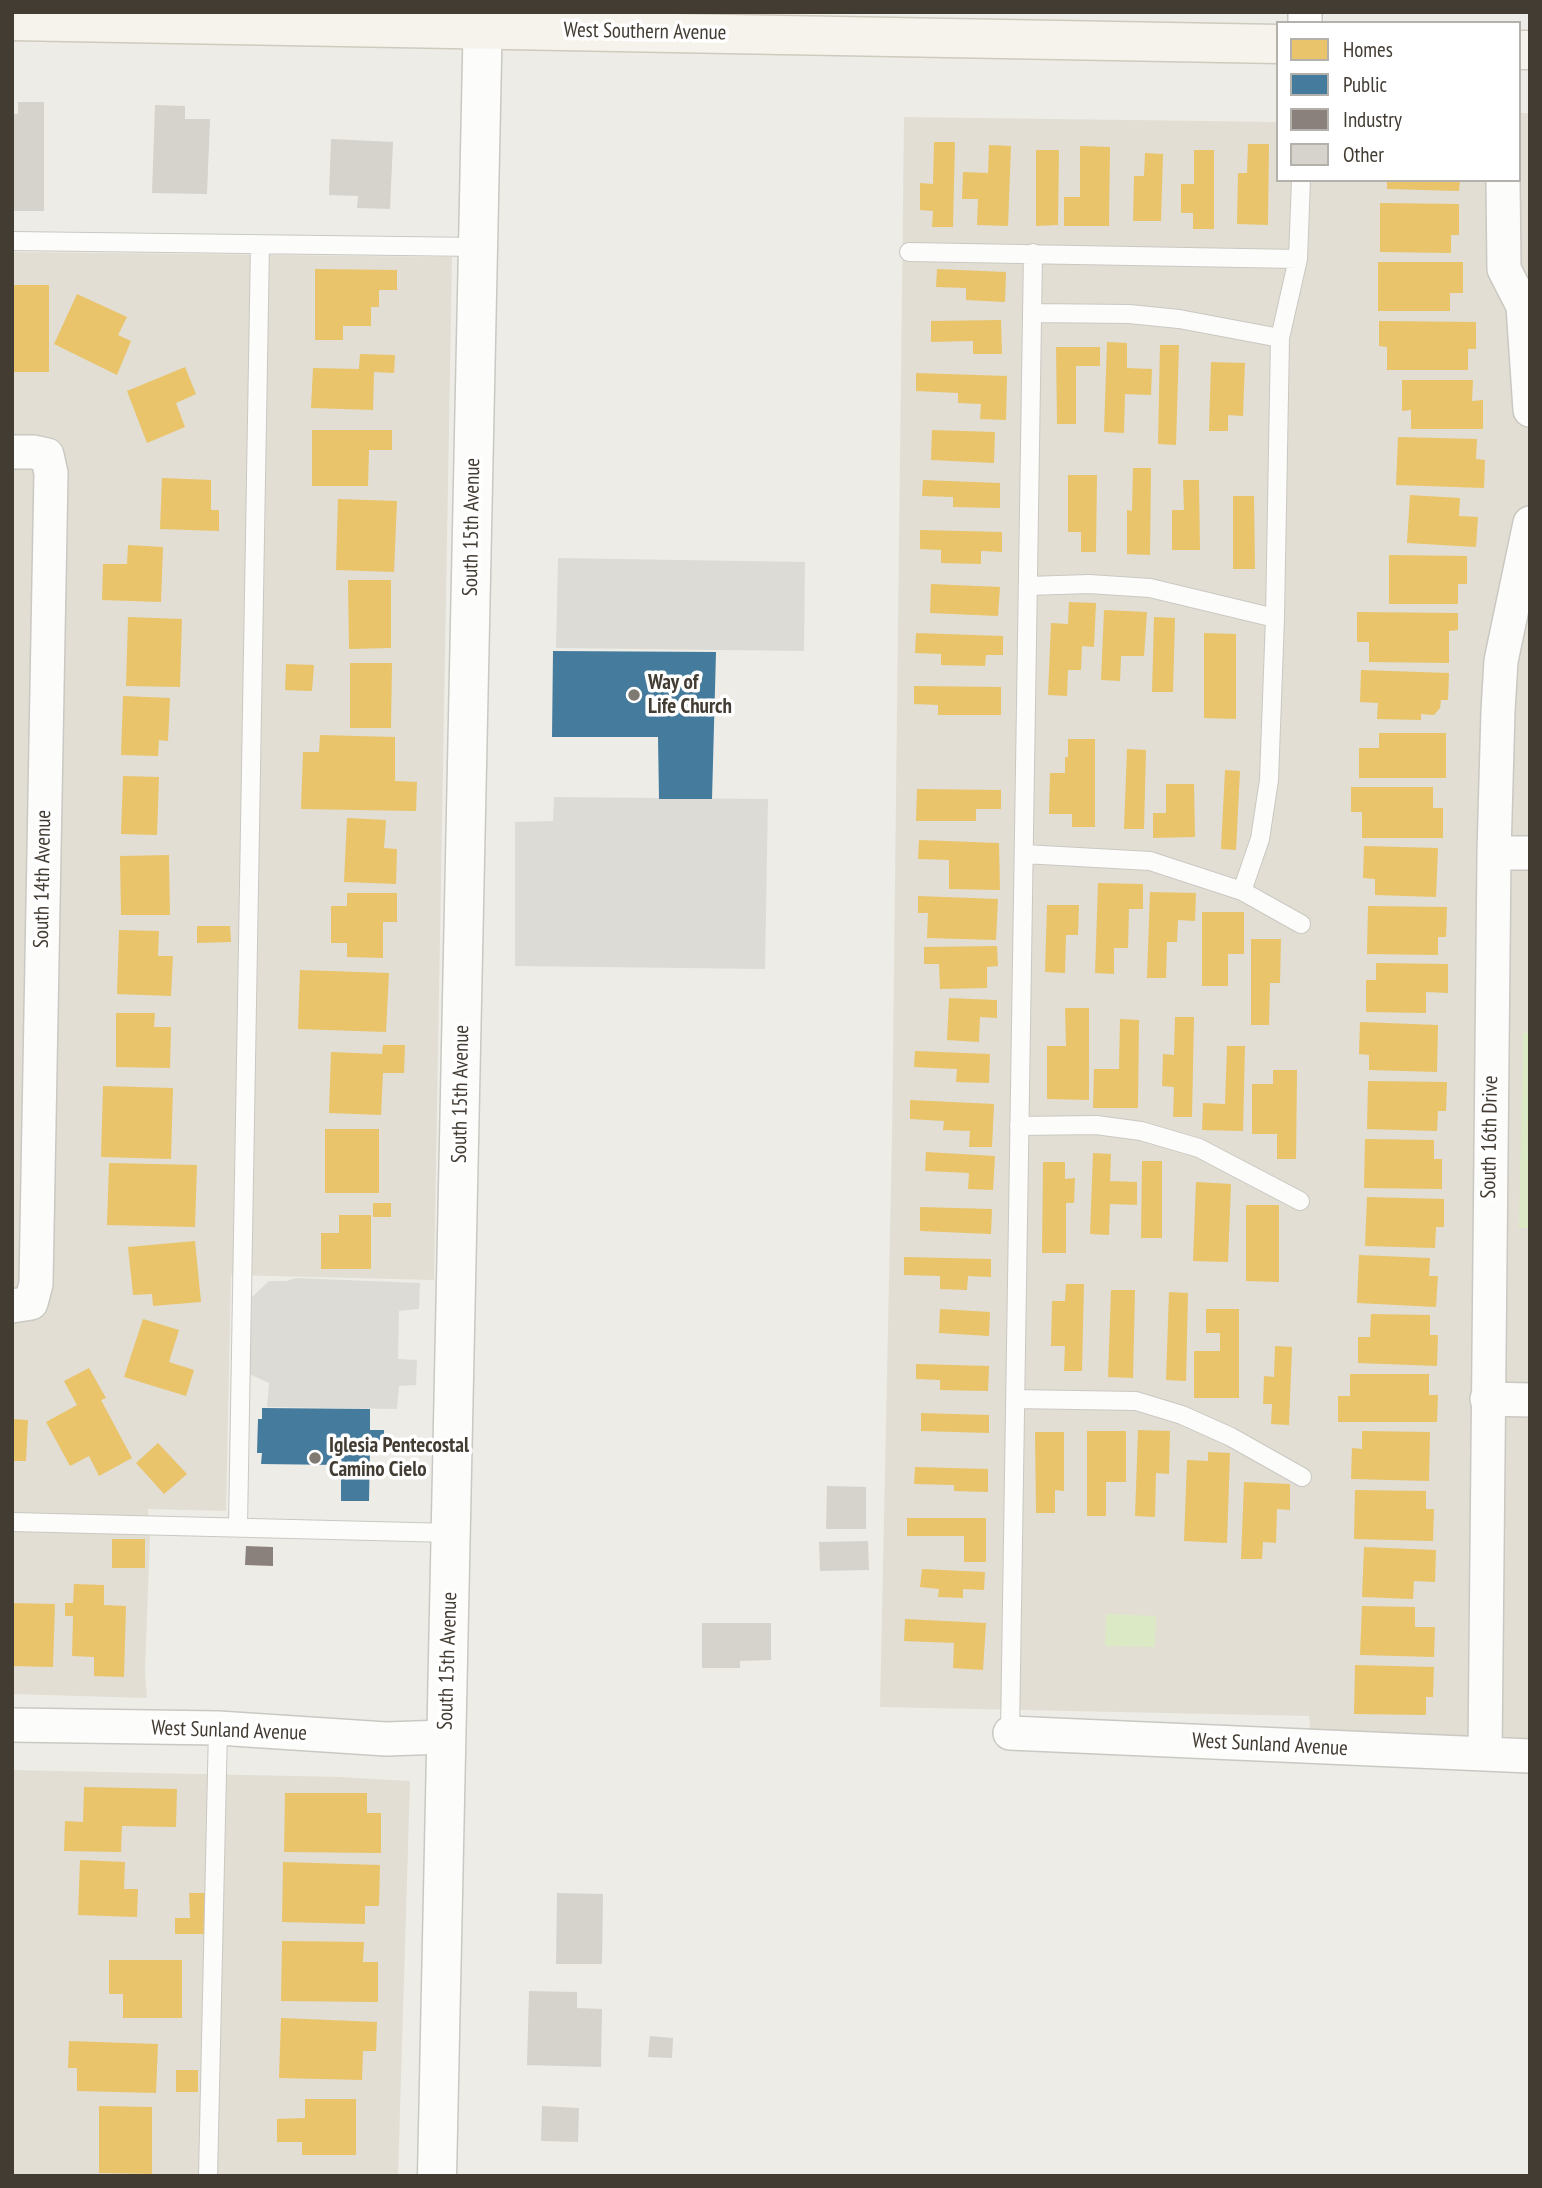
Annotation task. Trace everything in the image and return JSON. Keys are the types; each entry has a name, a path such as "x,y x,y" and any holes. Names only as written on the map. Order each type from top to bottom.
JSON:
{"main road":[{"name":"West Southern Avenue","path":"12,21 482,21 1276,44"}],"street":[{"name":"South 15th Avenue","path":"437,2176 482,21"},
{"path":"1512,195 1504,269 1526,300 1530,411"},
{"name":"South 14th Avenue","path":"12,452 47,455 51,473 36,1283 22,1305"},
{"name":"South 16th Drive","path":"1485,1754 1494,853 1502,661 1530,523"},
{"path":"1494,853 1530,853"},
{"path":"1488,1399 1530,1400"},
{"name":"West Sunland Avenue","path":"12,1725 218,1728 386,1739 445,1737"},
{"name":"West Sunland Avenue","path":"1010,1733 1530,1756"}],"lane":[{"path":"1242,891 1260,839 1269,780 1280,338 1298,258 1301,182"},
{"path":"12,242 478,247"},
{"path":"238,1526 260,245"},
{"path":"909,252 1298,258"},
{"path":"1010,1733 1033,253"},
{"path":"1032,313 1150,316 1280,338"},
{"path":"1028,586 1089,584 1150,588 1275,618"},
{"path":"1024,854 1150,861 1242,891 1301,924"},
{"path":"1019,1126 1096,1125 1141,1131 1199,1148 1300,1201"},
{"path":"1015,1399 1136,1401 1182,1415 1231,1437 1302,1477"},
{"path":"12,1522 452,1533"},
{"path":"208,2176 218,1728"}],"shaded area":[{"path":"1521,113 1530,113 1530,1745 1311,1741 1309,1716 880,1707 892,1137 904,117 1276,122 1276,182 1521,182"},
{"path":"12,252 452,257 434,1280 231,1275 226,1511 148,1509 150,1536 145,1672 147,1698 12,1694"},
{"path":"558,558 805,562 804,651 556,648"},
{"path":"554,797 768,799 765,969 515,966 515,822 553,821"},
{"path":"296,1278 420,1283 419,1309 399,1311 398,1359 417,1360 416,1385 399,1386 397,1409 267,1407 269,1383 249,1374 252,1297 269,1281"},
{"path":"12,1770 410,1781 398,2176 12,2176"}],"green space":[{"path":"1523,1033 1530,1033 1530,1228 1519,1228"},
{"path":"1106,1614 1156,1616 1155,1647 1105,1646"}],"building: Homes":[{"path":"934,142 955,142 953,227 932,227 933,211 920,210 920,183 933,184"},
{"path":"1248,144 1269,144 1268,225 1237,224 1238,173 1247,173"},
{"path":"989,145 1011,146 1008,226 977,225 978,199 962,199 963,172 988,173"},
{"path":"1080,146 1110,147 1109,226 1064,226 1064,197 1080,197"},
{"path":"1036,150 1059,150 1058,225 1036,226"},
{"path":"1194,150 1214,150 1214,229 1193,229 1193,213 1181,213 1181,184 1194,184"},
{"path":"1145,153 1163,154 1161,221 1133,221 1134,176 1144,176"},
{"path":"1387,182 1460,182 1459,191 1387,189"},
{"path":"1380,203 1459,204 1459,235 1451,235 1451,253 1380,252"},
{"path":"1378,262 1463,262 1463,293 1450,293 1450,311 1378,311"},
{"path":"315,269 397,270 397,290 379,290 379,307 371,307 371,326 343,326 343,340 315,340"},
{"path":"937,269 1006,272 1005,302 966,300 966,288 936,287"},
{"path":"12,285 49,285 49,372 12,372"},
{"path":"77,294 127,317 118,335 131,341 117,375 54,344"},
{"path":"1001,320 1002,354 973,354 973,341 931,342 931,321"},
{"path":"1379,321 1476,322 1476,349 1468,349 1468,370 1387,370 1387,347 1379,346"},
{"path":"1107,342 1127,343 1127,368 1152,369 1151,395 1125,394 1124,433 1104,432"},
{"path":"1160,345 1179,345 1176,445 1158,444"},
{"path":"1056,347 1100,347 1100,366 1076,366 1076,424 1057,424"},
{"path":"360,354 395,355 394,373 374,372 373,410 311,408 313,368 359,369"},
{"path":"1211,362 1245,363 1243,416 1228,415 1228,431 1209,431"},
{"path":"185,367 196,394 176,403 185,427 147,443 127,391"},
{"path":"916,373 1007,376 1006,420 980,419 981,404 958,403 958,393 916,391"},
{"path":"1402,380 1473,380 1472,401 1483,400 1483,429 1411,429 1411,410 1402,411"},
{"path":"312,430 392,430 392,450 369,450 368,486 312,486"},
{"path":"932,430 995,432 994,463 931,460"},
{"path":"1398,437 1477,439 1476,459 1485,460 1484,488 1396,485"},
{"path":"1133,468 1151,468 1150,555 1127,554 1127,510 1132,511"},
{"path":"1068,475 1097,475 1096,552 1081,552 1081,532 1068,532"},
{"path":"162,478 211,480 211,510 219,510 219,531 160,529"},
{"path":"923,480 1000,483 1000,508 953,507 953,497 922,496"},
{"path":"1183,480 1199,480 1200,550 1172,550 1172,510 1184,510"},
{"path":"1410,495 1460,498 1459,516 1478,517 1476,547 1407,543"},
{"path":"1233,496 1254,496 1255,569 1233,569"},
{"path":"338,499 397,501 394,572 336,570"},
{"path":"920,530 1002,532 1002,552 981,551 981,564 941,563 941,550 920,549"},
{"path":"128,545 163,547 161,602 102,600 103,564 127,564"},
{"path":"1389,555 1467,556 1467,584 1458,584 1458,604 1389,604"},
{"path":"348,580 391,580 391,648 349,649"},
{"path":"931,584 1000,587 998,616 930,613"},
{"path":"1069,602 1096,603 1094,647 1082,646 1081,670 1068,670 1067,696 1048,695 1051,623 1068,624"},
{"path":"1104,610 1147,612 1144,656 1121,656 1120,681 1101,680"},
{"path":"1357,612 1458,613 1458,630 1449,631 1449,663 1369,662 1369,642 1357,642"},
{"path":"128,617 182,619 180,687 126,686"},
{"path":"1154,617 1175,618 1173,692 1152,692"},
{"path":"916,633 1003,636 1003,655 986,655 985,666 941,665 941,654 915,653"},
{"path":"1204,633 1236,634 1236,719 1204,718"},
{"path":"350,663 392,663 391,728 350,728"},
{"path":"286,664 314,665 312,691 285,690"},
{"path":"1361,670 1449,673 1448,700 1441,700 1440,708 1434,715 1421,714 1421,720 1377,719 1378,703 1360,702"},
{"path":"914,686 1001,687 1001,715 938,715 938,705 914,704"},
{"path":"123,696 170,698 168,741 159,740 158,756 121,755"},
{"path":"1379,733 1446,733 1446,778 1359,778 1359,748 1379,748"},
{"path":"320,735 395,737 395,781 417,782 416,811 301,809 303,752 319,752"},
{"path":"1068,739 1095,739 1095,827 1072,827 1072,814 1049,814 1050,773 1065,773"},
{"path":"1127,749 1146,750 1144,829 1124,829"},
{"path":"1225,770 1240,771 1236,850 1221,849"},
{"path":"123,776 159,777 157,835 121,834"},
{"path":"1166,784 1194,784 1195,837 1153,838 1153,813 1166,813"},
{"path":"1351,787 1433,787 1433,808 1443,808 1443,838 1362,838 1362,812 1351,812"},
{"path":"917,789 1001,790 1001,809 976,809 976,821 916,821"},
{"path":"347,818 386,820 384,848 397,849 396,884 344,882"},
{"path":"919,840 999,843 1000,890 949,889 949,860 918,859"},
{"path":"1364,846 1438,848 1436,897 1375,895 1375,879 1363,878"},
{"path":"169,855 170,915 121,915 120,856"},
{"path":"1098,883 1143,884 1143,909 1129,909 1128,948 1114,948 1114,974 1095,973"},
{"path":"1150,892 1196,893 1195,921 1178,920 1177,942 1167,942 1166,978 1147,978"},
{"path":"347,893 397,893 397,922 383,922 383,958 347,957 347,943 331,943 331,906 347,906"},
{"path":"918,896 998,899 996,940 927,938 928,913 918,913"},
{"path":"1047,905 1079,905 1078,935 1066,935 1065,973 1045,972"},
{"path":"1368,906 1447,907 1446,937 1438,937 1438,955 1367,954"},
{"path":"1202,912 1244,912 1244,954 1228,954 1228,986 1202,986"},
{"path":"197,926 230,926 231,942 197,943"},
{"path":"119,930 159,931 158,956 173,956 171,996 117,994"},
{"path":"1251,939 1281,939 1280,983 1270,983 1269,1025 1251,1025"},
{"path":"997,946 998,966 987,967 987,988 940,989 939,964 924,964 924,947"},
{"path":"1376,963 1448,964 1448,993 1426,992 1426,1013 1366,1012 1366,980 1376,980"},
{"path":"300,970 389,973 386,1032 298,1029"},
{"path":"949,998 997,1000 997,1018 980,1017 979,1042 947,1040"},
{"path":"1065,1008 1089,1008 1089,1100 1047,1099 1047,1046 1066,1046"},
{"path":"116,1013 155,1013 154,1027 171,1027 170,1068 116,1067"},
{"path":"1175,1017 1194,1017 1192,1117 1173,1117 1174,1087 1162,1086 1163,1054 1174,1055"},
{"path":"1120,1019 1139,1020 1138,1108 1093,1108 1094,1069 1119,1069"},
{"path":"1360,1022 1438,1025 1437,1072 1369,1070 1369,1055 1359,1054"},
{"path":"383,1045 405,1045 404,1073 383,1073 381,1115 329,1113 331,1052 382,1054"},
{"path":"1227,1046 1245,1046 1243,1131 1202,1130 1203,1103 1225,1104"},
{"path":"915,1051 990,1054 989,1083 956,1082 957,1069 914,1067"},
{"path":"1273,1070 1297,1070 1296,1159 1277,1159 1277,1134 1252,1134 1252,1084 1273,1084"},
{"path":"1368,1081 1447,1082 1446,1111 1438,1111 1437,1131 1367,1129"},
{"path":"103,1086 173,1088 171,1159 101,1157"},
{"path":"910,1100 994,1104 992,1147 969,1147 970,1131 943,1130 944,1121 910,1119"},
{"path":"325,1129 379,1129 379,1193 325,1193"},
{"path":"1365,1139 1434,1140 1434,1159 1442,1159 1442,1189 1364,1188"},
{"path":"926,1152 995,1156 993,1190 968,1189 969,1173 925,1171"},
{"path":"1093,1153 1111,1154 1110,1181 1137,1182 1137,1205 1110,1204 1109,1235 1090,1234"},
{"path":"1142,1161 1162,1161 1162,1238 1141,1238"},
{"path":"1043,1162 1065,1162 1065,1179 1075,1178 1074,1203 1066,1203 1066,1253 1042,1253"},
{"path":"109,1163 197,1165 195,1227 107,1225"},
{"path":"1196,1182 1231,1184 1228,1262 1193,1261"},
{"path":"1367,1197 1444,1199 1444,1227 1436,1227 1435,1248 1365,1246"},
{"path":"373,1203 391,1203 391,1217 373,1217"},
{"path":"1246,1205 1279,1205 1279,1282 1246,1281"},
{"path":"920,1207 992,1209 991,1234 920,1231"},
{"path":"339,1215 371,1215 371,1269 321,1269 321,1233 339,1233"},
{"path":"195,1241 201,1302 153,1306 152,1294 133,1295 128,1247"},
{"path":"1359,1255 1430,1258 1429,1276 1438,1276 1436,1307 1357,1303"},
{"path":"904,1257 991,1259 991,1277 968,1276 967,1290 940,1289 940,1276 904,1275"},
{"path":"1066,1284 1084,1284 1082,1371 1064,1371 1065,1346 1051,1346 1052,1301 1065,1301"},
{"path":"1111,1290 1135,1290 1133,1378 1108,1377"},
{"path":"1169,1292 1188,1293 1186,1381 1166,1380"},
{"path":"940,1309 990,1312 989,1336 939,1333"},
{"path":"1206,1309 1239,1309 1239,1398 1194,1398 1194,1351 1220,1351 1220,1333 1206,1333"},
{"path":"1371,1314 1430,1315 1430,1335 1438,1335 1437,1366 1358,1363 1358,1337 1370,1337"},
{"path":"143,1319 179,1330 169,1362 194,1370 186,1396 124,1377"},
{"path":"1275,1346 1292,1347 1289,1425 1271,1424 1272,1404 1263,1404 1264,1376 1274,1377"},
{"path":"916,1364 989,1366 988,1391 940,1390 940,1380 916,1379"},
{"path":"89,1368 106,1398 101,1400 132,1458 99,1476 89,1456 70,1466 46,1422 77,1405 64,1381"},
{"path":"1350,1374 1429,1374 1429,1395 1438,1395 1437,1422 1338,1422 1338,1396 1350,1396"},
{"path":"921,1413 989,1415 989,1433 921,1431"},
{"path":"12,1419 28,1420 26,1461 12,1461"},
{"path":"1138,1430 1170,1431 1169,1474 1156,1473 1155,1517 1135,1516"},
{"path":"1087,1431 1126,1431 1126,1482 1106,1482 1106,1516 1087,1516"},
{"path":"1362,1431 1430,1432 1429,1481 1351,1479 1352,1448 1362,1449"},
{"path":"1035,1432 1064,1432 1064,1491 1055,1490 1055,1513 1036,1513"},
{"path":"158,1443 187,1474 164,1494 136,1463"},
{"path":"1208,1452 1230,1453 1227,1543 1184,1541 1187,1460 1208,1461"},
{"path":"915,1467 988,1469 988,1492 954,1491 954,1485 914,1484"},
{"path":"1244,1482 1290,1484 1290,1510 1277,1509 1276,1543 1263,1542 1262,1559 1241,1559"},
{"path":"1355,1490 1426,1491 1426,1509 1434,1509 1433,1541 1354,1539"},
{"path":"907,1518 986,1518 986,1562 964,1562 964,1536 907,1536"},
{"path":"112,1539 145,1539 145,1568 112,1568"},
{"path":"1364,1547 1436,1550 1435,1582 1414,1581 1413,1599 1362,1597"},
{"path":"922,1569 985,1572 984,1590 963,1589 963,1598 938,1597 939,1589 920,1587"},
{"path":"74,1584 104,1585 104,1605 126,1606 124,1677 94,1676 94,1657 72,1656 73,1616 65,1616 65,1603 73,1603"},
{"path":"12,1603 55,1604 53,1667 12,1666"},
{"path":"1362,1606 1415,1607 1415,1627 1435,1627 1434,1657 1360,1655"},
{"path":"905,1619 986,1623 983,1670 953,1668 954,1643 904,1641"},
{"path":"1355,1665 1434,1667 1433,1697 1426,1697 1426,1715 1354,1714"},
{"path":"84,1787 177,1789 176,1827 122,1826 121,1852 64,1851 65,1821 83,1822"},
{"path":"285,1793 367,1793 367,1813 381,1813 381,1853 284,1852"},
{"path":"80,1860 125,1862 124,1889 138,1889 137,1917 78,1915"},
{"path":"283,1862 380,1865 379,1906 365,1906 365,1924 282,1922"},
{"path":"189,1893 207,1893 208,1934 175,1934 175,1918 190,1918"},
{"path":"282,1941 364,1942 363,1962 378,1962 378,2002 281,2001"},
{"path":"109,1960 182,1960 182,2018 123,2018 123,1994 109,1994"},
{"path":"281,2018 377,2022 376,2051 363,2051 362,2080 279,2078"},
{"path":"69,2041 158,2044 156,2093 77,2091 77,2068 68,2068"},
{"path":"176,2070 198,2070 198,2092 176,2092"},
{"path":"305,2099 356,2099 356,2155 302,2155 302,2142 277,2142 277,2119 305,2118"},
{"path":"99,2106 152,2107 152,2174 99,2173"}],"building: Public":[{"name":"Way of Life Church","path":"553,651 716,652 712,799 659,799 658,737 552,737"},
{"name":"Iglesia Pentecostal Camino Cielo","path":"262,1408 370,1409 370,1430 384,1430 384,1448 370,1448 369,1501 341,1501 341,1465 261,1464 262,1453 257,1453 258,1419 262,1419"}],"building: Industry":[{"path":"246,1546 273,1547 273,1566 245,1565"}],"building: Other":[{"path":"18,102 44,102 44,211 12,211 12,114 18,114"},
{"path":"155,105 185,106 185,119 210,119 207,194 152,193"},
{"path":"331,139 393,142 390,209 357,208 358,196 329,195"},
{"path":"827,1486 866,1487 866,1529 826,1529"},
{"path":"868,1541 869,1570 820,1571 819,1542"},
{"path":"702,1623 771,1623 771,1660 740,1661 740,1668 702,1668"},
{"path":"557,1893 603,1894 602,1964 556,1964"},
{"path":"529,1991 577,1992 577,2008 602,2009 601,2067 527,2065"},
{"path":"650,2036 673,2038 672,2058 648,2057"},
{"path":"542,2106 579,2108 578,2142 541,2141"}],"place":[{"name":"Way of Life Church","path":"634,695"},
{"name":"Iglesia Pentecostal Camino Cielo","path":"315,1458"}]}
